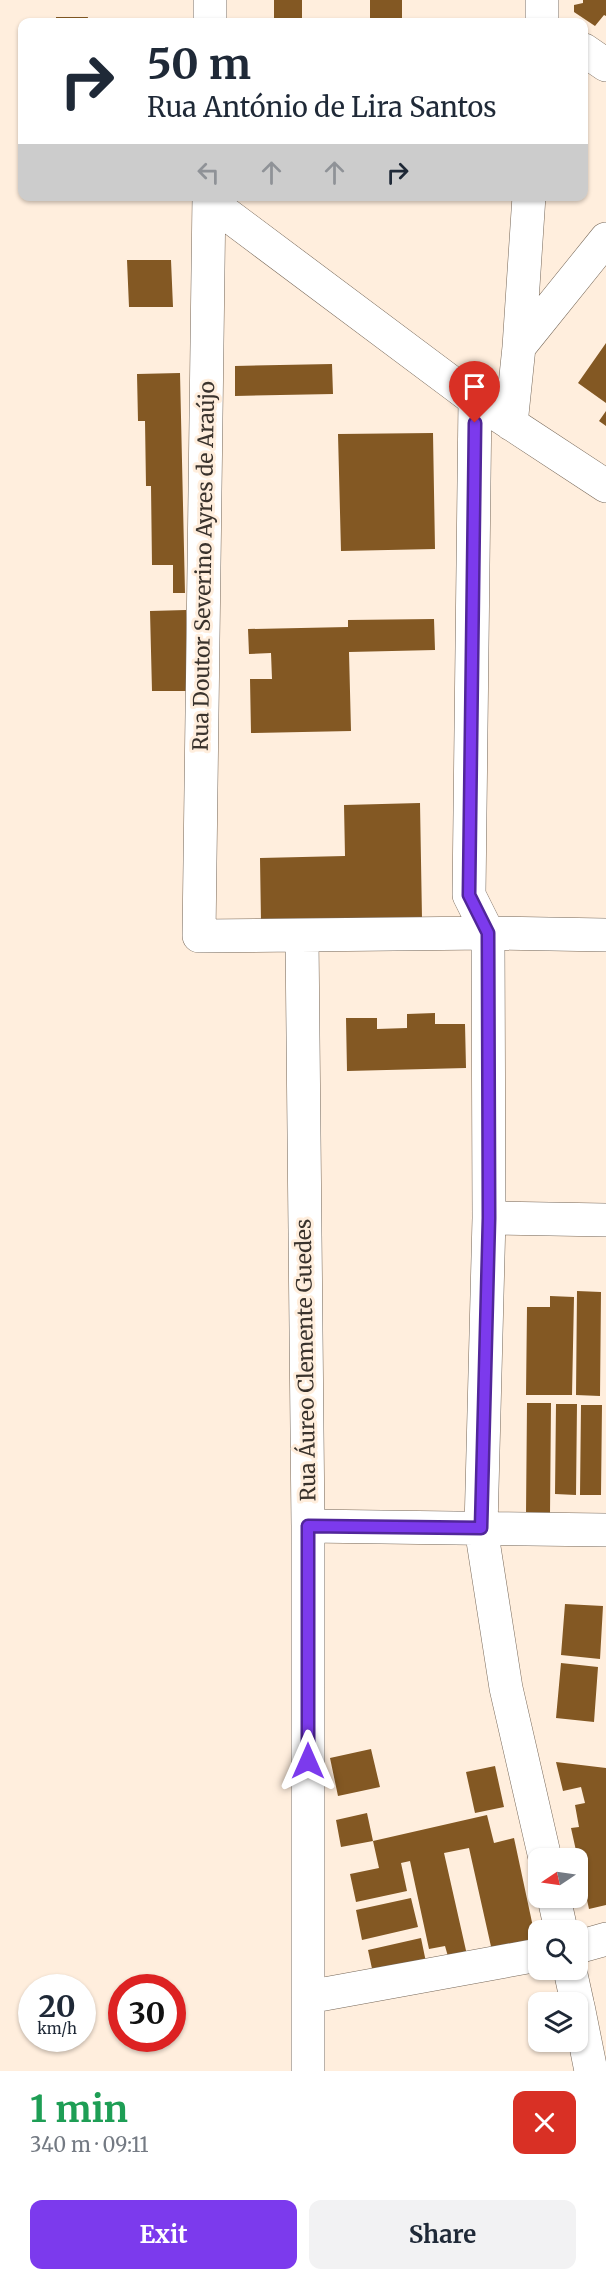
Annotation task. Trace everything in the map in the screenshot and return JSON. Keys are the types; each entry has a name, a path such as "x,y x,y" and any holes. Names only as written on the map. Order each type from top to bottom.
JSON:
{"street":[{"path":"210,0 210,18"},
{"path":"542,0 542,18"},
{"path":"588,53 606,65"},
{"name":"Rua Doutor Severino Ayres de Araújo","path":"209,201 200,936 302,937"},
{"path":"212,201 475,400 606,486"},
{"path":"511,423 519,347 529,201"},
{"path":"519,347 606,240"},
{"path":"475,400 469,895 488,933 489,1218 481,1528 506,1688 543,1848"},
{"path":"302,937 488,933 606,935"},
{"name":"Rua Áureo Clemente Guedes","path":"302,937 308,1526 308,2071"},
{"path":"489,1218 606,1220"},
{"path":"308,1526 606,1530"},
{"path":"588,1944 606,1939"},
{"path":"308,1997 528,1957"},
{"path":"587,2052 591,2071"}],"building":[{"path":"274,0 302,0 302,18 274,18"},
{"path":"370,0 402,0 402,18 370,18"},
{"path":"583,0 606,0 606,16 604,15 595,26 588,21 588,18 583,18 574,12 574,5 583,3"},
{"path":"56,17 88,17 88,18"},
{"path":"127,260 171,260 173,307 129,307"},
{"path":"606,343 606,403 578,383"},
{"path":"332,364 333,394 235,396 235,366"},
{"path":"180,373 185,593 173,593 173,565 152,565 151,486 146,486 145,421 138,421 137,374"},
{"path":"606,411 606,426 599,421"},
{"path":"433,433 435,549 341,551 338,434"},
{"path":"186,610 188,691 152,691 150,611"},
{"path":"434,619 435,650 349,652 351,731 251,733 250,679 272,679 271,653 249,654 248,629 348,627 348,620"},
{"path":"420,803 422,919 261,922 260,858 345,856 344,805"},
{"path":"435,1013 435,1024 465,1024 466,1068 347,1071 346,1018 377,1018 377,1029 407,1028 407,1014"},
{"path":"577,1291 601,1292 600,1396 576,1395"},
{"path":"550,1296 574,1297 572,1395 526,1395 527,1307 550,1307"},
{"path":"527,1403 551,1403 550,1514 526,1514"},
{"path":"556,1404 577,1404 576,1495 555,1494"},
{"path":"581,1405 602,1405 601,1495 580,1495"},
{"path":"565,1604 603,1606 600,1659 561,1655"},
{"path":"561,1663 598,1667 594,1722 556,1718"},
{"path":"371,1749 380,1787 338,1796 330,1758"},
{"path":"556,1762 606,1768 606,1905 589,1909 588,1848 575,1848 571,1828 579,1827 575,1805 585,1803 581,1787 563,1791"},
{"path":"495,1766 504,1807 475,1813 466,1772"},
{"path":"367,1813 373,1841 341,1847 336,1820"},
{"path":"487,1815 494,1843 514,1838 532,1920 528,1920 528,1943 492,1951 469,1848 444,1853 467,1955 449,1960 445,1946 429,1949 410,1861 401,1863 407,1891 356,1902 350,1874 379,1868 373,1841"},
{"path":"411,1898 418,1927 362,1940 356,1910"},
{"path":"421,1938 427,1967 374,1978 368,1950"}],"route":[{"path":"308,1761 308,1526 481,1528 489,1218 488,933 469,895 475,423"}]}
